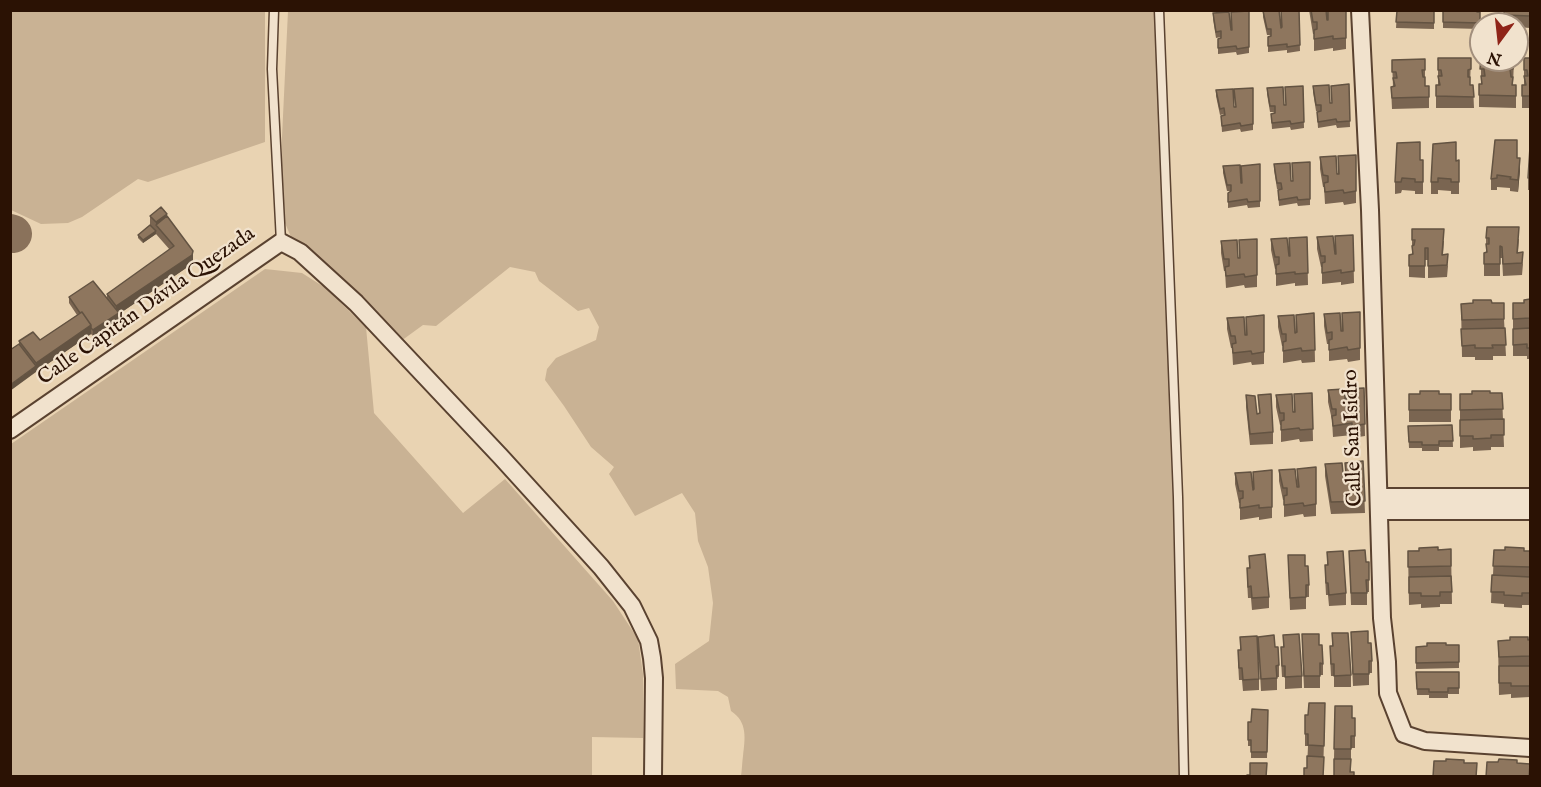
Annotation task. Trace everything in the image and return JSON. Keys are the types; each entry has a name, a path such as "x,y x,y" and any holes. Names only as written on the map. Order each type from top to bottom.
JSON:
{"street":[{"name":"Calle San Isidro","path":"1360,10 1367,143 1379,504 1379,577 1388,693 1404,734 1425,741 1530,748"},
{"name":"Calle Capitán Dávila Quezada","path":"10,430 281,242"},
{"path":"281,242 300,252 356,303 501,457 601,567 633,606 649,642 652,658 654,678 653,777"},
{"path":"1379,504 1467,504 1530,497"},
{"path":"1467,504 1530,511"}],"lane":[{"path":"274,10 272,69 281,242"},
{"path":"1159,10 1178,497 1184,777"}],"shaded area":[{"path":"11,10 265,11 265,142 148,182 138,179 82,217 68,223 41,224 11,210"},
{"path":"288,11 1159,11 1184,776 741,776 744,731 740,720 731,711 728,697 718,691 676,689 675,664 709,641 713,603 708,567 698,541 695,513 682,493 635,516 609,474 614,467 591,447 545,380 547,369 556,358 596,340 599,327 589,308 578,311 539,281 535,272 510,267 436,326 423,325 401,341 353,288 291,237 282,216 282,137"},
{"path":"265,269 302,273 324,287 366,327 374,413 463,513 505,479 613,601 638,639 643,674 643,738 592,737 592,776 11,776 11,444"}],"building":[{"path":"1279,10 1281,28 1281,10 1299,10 1300,45 1268,46 1271,29 1267,29 1263,11"},
{"path":"1311,10 1326,10 1328,20 1328,10 1346,10 1346,38 1333,39 1333,36 1314,39 1317,22 1313,22"},
{"path":"1477,10 1477,12 1469,12 1469,23 1443,22 1443,11"},
{"path":"1504,10 1530,10 1530,16 1529,12 1504,12"},
{"path":"1249,11 1249,47 1218,48 1221,31 1216,32 1213,13 1229,12 1232,30 1231,12"},
{"path":"1397,11 1434,11 1434,23 1396,22"},
{"path":"1438,58 1469,58 1468,77 1470,77 1470,85 1473,85 1474,97 1436,96 1436,85 1440,85 1438,76 1442,76 1441,70 1438,70"},
{"path":"1530,58 1530,96 1522,96 1522,85 1526,85 1524,76 1528,76"},
{"path":"1425,59 1425,70 1422,70 1425,86 1429,86 1429,97 1392,98 1391,87 1395,86 1393,78 1397,78 1396,72 1392,72 1392,60"},
{"path":"1484,72 1510,72 1513,77 1512,85 1516,85 1516,96 1479,95 1479,84 1482,84 1481,76 1485,76"},
{"path":"1349,84 1350,121 1337,122 1336,119 1318,122 1317,112 1321,111 1321,105 1316,105 1313,86 1329,85 1330,103 1332,103 1331,86"},
{"path":"1303,86 1304,122 1272,123 1271,114 1275,113 1275,106 1270,106 1267,88 1283,87 1284,105 1286,105 1285,87"},
{"path":"1253,88 1253,124 1241,126 1240,123 1222,126 1221,116 1225,115 1224,108 1220,109 1216,90 1233,89 1234,107 1236,107 1234,89"},
{"path":"1495,140 1517,140 1517,158 1520,158 1518,180 1497,175 1497,178 1491,179"},
{"path":"1420,142 1423,182 1402,178 1401,182 1395,182 1397,143"},
{"path":"1456,142 1459,182 1438,178 1438,182 1431,182 1433,144"},
{"path":"1530,147 1530,178 1528,178"},
{"path":"1356,155 1356,191 1325,192 1324,183 1328,182 1328,176 1323,175 1320,157 1336,156 1337,174 1339,174 1338,156"},
{"path":"1310,162 1310,199 1298,200 1297,197 1279,200 1278,190 1282,189 1281,183 1277,183 1274,164 1290,163 1291,181 1293,181 1292,163"},
{"path":"1260,164 1260,201 1248,202 1247,199 1228,202 1231,185 1227,185 1223,166 1240,165 1242,183 1241,166"},
{"path":"161,207 167,214 156,222 150,216"},
{"path":"167,216 193,251 192,255 116,306 107,294 174,246 156,225"},
{"path":"150,225 156,231 143,240 138,235"},
{"path":"1487,227 1519,227 1517,253 1523,252 1522,263 1503,264 1502,247 1500,246 1500,264 1484,264 1486,244 1489,244 1489,238 1486,238"},
{"path":"1412,229 1444,229 1442,255 1448,254 1447,265 1428,266 1428,248 1425,248 1425,266 1409,266 1409,255 1413,254 1412,246 1415,240 1412,240"},
{"path":"1353,235 1354,271 1341,273 1341,270 1322,273 1325,256 1321,256 1317,237 1333,236 1336,254 1335,236"},
{"path":"1307,237 1308,273 1276,274 1279,257 1275,257 1271,239 1287,238 1290,256 1289,238"},
{"path":"1257,239 1257,275 1226,276 1225,267 1229,266 1229,259 1224,259 1221,241 1237,240 1238,258 1240,258 1239,240"},
{"path":"93,281 119,313 93,330 69,297"},
{"path":"1530,299 1530,318 1513,319 1513,303 1524,303 1524,300"},
{"path":"1473,300 1504,303 1504,319 1462,320 1461,304 1473,303"},
{"path":"82,312 91,325 36,363 19,341 33,332 40,340"},
{"path":"1360,312 1360,348 1348,350 1347,347 1329,350 1332,332 1327,333 1324,314 1340,313 1341,331 1343,331 1342,313"},
{"path":"1314,313 1315,350 1302,351 1301,348 1283,351 1286,334 1282,334 1278,316 1294,315 1295,333 1297,332 1296,315"},
{"path":"1264,315 1264,352 1233,353 1232,344 1236,343 1235,336 1231,336 1227,318 1244,317 1245,335 1247,335 1246,317"},
{"path":"1505,328 1506,345 1492,345 1493,348 1475,348 1475,345 1462,346 1461,329"},
{"path":"1530,328 1530,348 1527,348 1527,344 1513,345 1513,329"},
{"path":"19,344 36,366 10,385 10,350"},
{"path":"1364,388 1365,424 1352,426 1352,423 1333,426 1332,416 1336,415 1336,409 1332,409 1328,390 1344,389 1347,407 1346,389"},
{"path":"1420,391 1439,391 1439,394 1451,394 1451,410 1409,410 1409,394 1420,394"},
{"path":"1472,391 1502,393 1503,409 1460,410 1460,394 1472,394"},
{"path":"1312,393 1313,429 1281,430 1284,413 1280,413 1276,395 1292,394 1293,412 1295,412 1294,394"},
{"path":"1271,394 1273,432 1250,434 1246,395 1255,396 1257,414 1260,413 1258,395"},
{"path":"1504,419 1504,435 1473,439 1473,436 1460,436 1460,420"},
{"path":"1452,425 1453,441 1439,441 1439,445 1409,442 1408,426"},
{"path":"1363,461 1365,501 1331,502 1325,464 1342,463 1344,483 1347,483 1345,463"},
{"path":"1316,467 1316,504 1284,505 1287,488 1283,488 1279,470 1295,469 1297,487 1299,487 1297,469"},
{"path":"1272,470 1272,507 1259,508 1259,505 1240,508 1243,491 1239,491 1235,473 1251,472 1253,490 1253,472"},
{"path":"1438,547 1438,550 1451,549 1451,566 1408,567 1408,551"},
{"path":"1505,547 1524,548 1524,551 1530,551 1530,567 1493,566 1494,550 1505,550"},
{"path":"1365,550 1366,562 1369,562 1369,580 1366,580 1367,593 1351,593 1349,551"},
{"path":"1343,551 1346,593 1329,595 1325,565 1328,565 1327,552"},
{"path":"1265,554 1269,597 1252,598 1251,586 1248,587 1249,556"},
{"path":"1288,555 1305,555 1309,585 1306,585 1306,597 1290,598"},
{"path":"1492,575 1530,577 1530,593 1522,593 1522,596 1491,592"},
{"path":"1451,576 1452,592 1440,592 1440,596 1421,596 1421,593 1409,593 1409,577"},
{"path":"1368,631 1372,661 1369,661 1369,674 1353,674 1351,632"},
{"path":"1332,633 1348,633 1351,675 1334,676 1330,646 1333,646"},
{"path":"1299,634 1302,676 1285,677 1281,647 1284,647 1283,635"},
{"path":"1302,634 1319,634 1323,664 1320,663 1320,676 1304,676"},
{"path":"1274,635 1275,647 1278,647 1277,678 1261,679 1258,637"},
{"path":"1257,636 1259,679 1243,680 1242,668 1239,668 1240,637"},
{"path":"1510,637 1528,637 1530,656 1499,657 1498,641 1510,640"},
{"path":"1427,643 1459,645 1459,662 1416,663 1416,647 1427,646"},
{"path":"1499,666 1530,666 1530,686 1511,686 1511,683 1499,683"},
{"path":"1416,672 1459,672 1459,688 1448,688 1448,692 1429,692 1429,689 1417,689"},
{"path":"1309,703 1325,703 1324,746 1308,745 1308,734 1305,734 1305,715 1308,715"},
{"path":"1335,706 1352,706 1355,736 1351,736 1351,749 1334,749"},
{"path":"1252,709 1268,710 1267,752 1251,752 1248,722 1251,722"},
{"path":"1307,756 1324,757 1323,777 1304,777"},
{"path":"1334,759 1351,759 1350,772 1354,772 1354,777 1334,777"},
{"path":"1446,759 1477,763 1476,777 1433,777 1434,761 1446,761"},
{"path":"1499,759 1517,760 1517,763 1530,764 1529,777 1486,777 1487,762 1498,762"},
{"path":"1250,763 1267,763 1266,777 1247,777 1250,775"}]}
